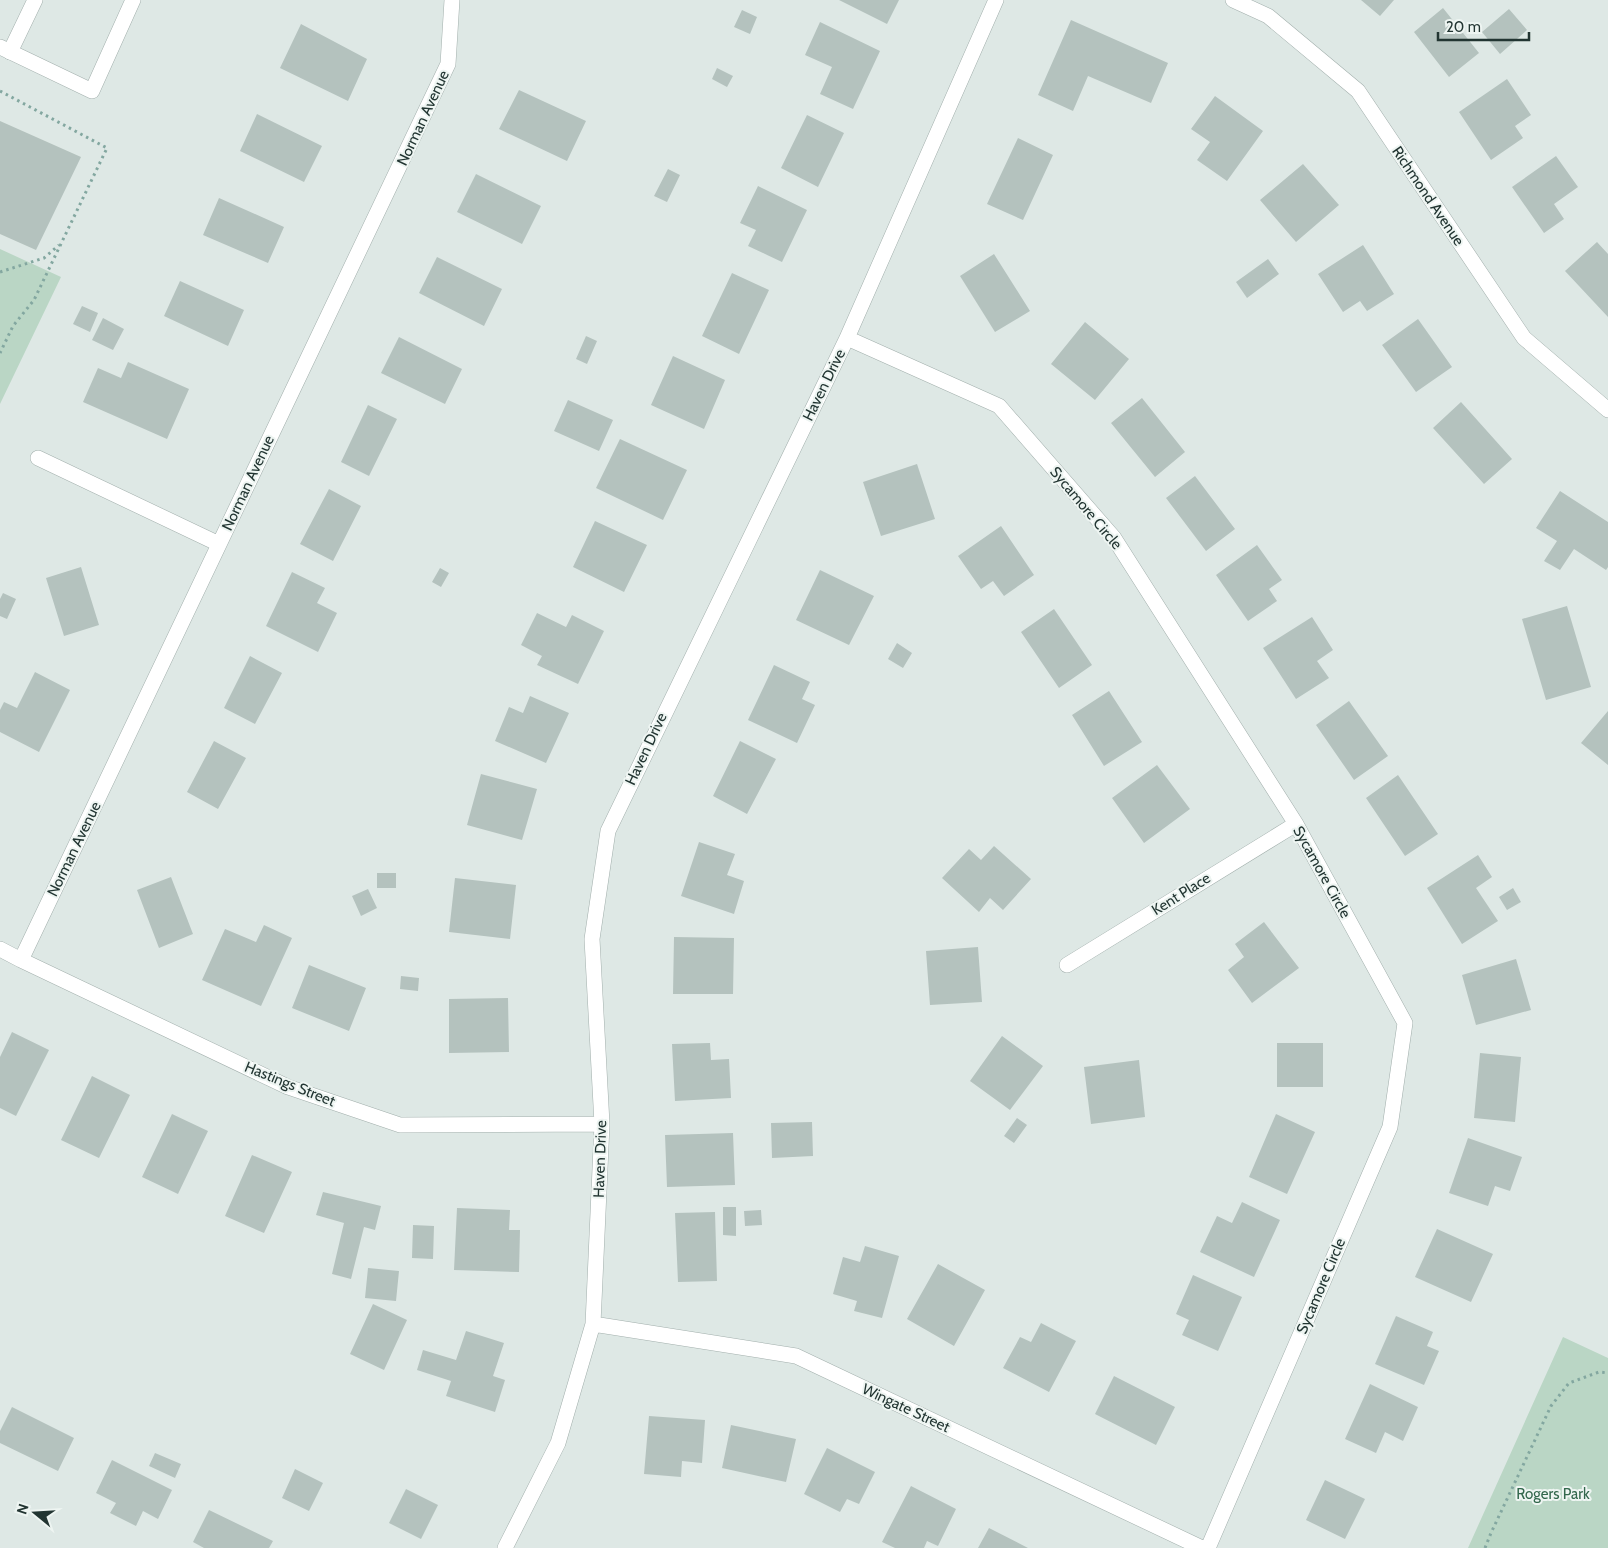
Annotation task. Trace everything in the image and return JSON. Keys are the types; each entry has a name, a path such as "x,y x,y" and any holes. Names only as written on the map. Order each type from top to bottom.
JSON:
{"street":[{"path":"35,0 5,49 92,91 133,0"},
{"name":"Norman Avenue","path":"21,960 448,64 452,0"},
{"name":"Haven Drive","path":"505,1548 558,1443 593,1324 602,1124 592,939 608,830 847,338 996,0"},
{"name":"Richmond Avenue","path":"1233,0 1268,16 1358,91 1524,338 1608,410"},
{"name":"Sycamore Circle","path":"847,338 999,406 1114,538 1296,824 1405,1023 1390,1127 1208,1548"},
{"path":"38,458 219,544"},
{"name":"Kent Place","path":"1067,965 1296,824"},
{"name":"Hastings Street","path":"0,949 288,1087 400,1125 602,1124"},
{"name":"Wingate Street","path":"593,1324 796,1356 1202,1548"}],"path":[{"path":"0,91 107,148 34,300 13,326 0,353"},
{"path":"0,272 44,258 61,243"},
{"path":"1485,1548 1551,1406 1569,1383 1599,1372 1608,1373"}],"green space":[{"path":"0,249 61,277 0,404"},
{"name":"Rogers Park","path":"1563,1337 1608,1358 1608,1548 1468,1548"}],"building":[{"path":"839,0 899,0 887,24"},
{"path":"1361,0 1394,0 1380,16"},
{"path":"1443,8 1479,53 1449,77 1414,32"},
{"path":"1509,9 1527,30 1500,54 1482,32"},
{"path":"742,10 757,17 750,34 734,27"},
{"path":"1071,20 1168,63 1151,103 1088,76 1073,111 1038,95"},
{"path":"820,22 880,51 853,109 820,94 832,67 805,55"},
{"path":"301,24 367,59 348,101 280,68"},
{"path":"717,68 733,76 727,87 712,79"},
{"path":"1507,79 1531,115 1515,126 1523,138 1491,160 1459,112"},
{"path":"519,90 586,121 567,161 499,129"},
{"path":"1215,96 1263,131 1227,181 1197,160 1210,142 1191,129"},
{"path":"257,114 322,146 304,182 240,151"},
{"path":"807,115 844,133 818,187 781,168"},
{"path":"0,121 81,157 36,250 0,234"},
{"path":"1018,138 1053,155 1023,220 987,204"},
{"path":"1556,156 1578,187 1554,204 1564,219 1544,233 1512,187"},
{"path":"1303,164 1339,205 1296,242 1260,200"},
{"path":"668,169 680,175 667,202 654,196"},
{"path":"476,174 541,206 522,244 457,212"},
{"path":"758,186 807,210 782,262 748,246 756,230 740,223"},
{"path":"219,198 284,227 268,263 203,235"},
{"path":"1597,242 1608,254 1608,317 1565,271"},
{"path":"1363,245 1394,294 1367,311 1360,301 1343,312 1318,274"},
{"path":"994,254 1030,311 995,332 960,276"},
{"path":"437,257 502,289 484,326 419,293"},
{"path":"1268,259 1279,274 1247,298 1236,282"},
{"path":"732,273 769,290 739,354 702,336"},
{"path":"180,281 244,310 228,346 164,316"},
{"path":"82,306 98,313 90,332 73,324"},
{"path":"103,318 124,329 113,350 92,340"},
{"path":"1418,319 1452,367 1416,392 1382,345"},
{"path":"1085,322 1129,359 1095,400 1051,364"},
{"path":"586,336 597,341 587,364 576,359"},
{"path":"399,337 462,369 445,404 381,373"},
{"path":"673,356 725,380 704,429 651,405"},
{"path":"128,362 189,389 167,439 83,402 98,368 121,378"},
{"path":"1142,398 1185,452 1155,477 1111,423"},
{"path":"568,400 613,420 599,451 554,431"},
{"path":"1461,402 1512,459 1484,484 1433,428"},
{"path":"368,405 397,419 369,476 341,462"},
{"path":"620,439 687,470 663,520 596,488"},
{"path":"917,464 935,519 881,536 863,482"},
{"path":"1195,476 1235,529 1206,551 1166,498"},
{"path":"329,489 361,506 333,561 300,544"},
{"path":"1560,491 1608,522 1608,567 1606,570 1574,549 1560,570 1544,561 1557,541 1536,528"},
{"path":"595,521 647,545 624,592 573,567"},
{"path":"1001,526 1034,575 1004,596 993,581 981,589 958,556"},
{"path":"1257,545 1282,580 1269,589 1277,601 1248,621 1216,575"},
{"path":"81,567 99,625 64,636 46,578"},
{"path":"440,568 449,573 441,587 432,582"},
{"path":"820,570 874,596 849,645 796,620"},
{"path":"292,572 325,588 317,603 337,613 318,652 266,626"},
{"path":"3,593 16,599 7,619 0,616 0,599"},
{"path":"1567,606 1591,687 1546,700 1522,619"},
{"path":"1054,609 1092,665 1059,688 1021,632"},
{"path":"537,613 566,627 572,615 604,631 578,684 537,665 542,656 521,645"},
{"path":"1312,617 1333,650 1317,661 1329,678 1296,699 1263,648"},
{"path":"897,643 912,653 903,668 888,659"},
{"path":"250,656 282,673 255,724 224,708"},
{"path":"774,665 810,682 802,699 815,705 797,743 748,720"},
{"path":"35,672 70,690 39,752 0,732 0,710 4,702 17,708"},
{"path":"1109,691 1142,742 1104,766 1072,715"},
{"path":"530,696 569,713 546,763 495,741 509,707 523,713"},
{"path":"1349,701 1388,756 1354,780 1316,725"},
{"path":"1608,711 1608,765 1581,743"},
{"path":"214,741 246,758 218,809 187,792"},
{"path":"740,741 776,759 747,814 713,796"},
{"path":"1157,765 1190,809 1144,843 1112,798"},
{"path":"481,774 537,789 522,840 467,825"},
{"path":"1398,775 1438,834 1405,856 1366,798"},
{"path":"699,842 735,854 727,875 744,881 734,914 681,896"},
{"path":"994,846 1031,879 1003,910 990,898 979,912 942,878 969,849 981,860"},
{"path":"1478,855 1492,877 1476,888 1498,921 1462,944 1427,888"},
{"path":"377,873 396,873 396,888 377,888"},
{"path":"171,877 193,934 159,948 137,890"},
{"path":"455,878 516,885 510,939 449,932"},
{"path":"1513,888 1521,902 1507,910 1499,897"},
{"path":"368,889 377,908 361,916 352,896"},
{"path":"1264,922 1299,968 1252,1003 1228,970 1244,957 1235,944"},
{"path":"264,925 292,938 261,1006 202,980 225,929 256,942"},
{"path":"674,937 734,938 733,994 673,994"},
{"path":"978,947 982,1002 930,1005 926,951"},
{"path":"1516,959 1531,1010 1476,1025 1462,975"},
{"path":"309,965 366,988 349,1031 292,1008"},
{"path":"401,976 419,978 418,991 400,989"},
{"path":"508,998 509,1052 449,1053 449,999"},
{"path":"12,1032 49,1050 16,1116 0,1108 0,1057"},
{"path":"1002,1036 1043,1066 1010,1110 970,1081"},
{"path":"710,1043 711,1060 729,1059 731,1098 675,1101 672,1044"},
{"path":"1277,1043 1323,1043 1323,1087 1277,1087"},
{"path":"1480,1053 1521,1057 1515,1122 1474,1118"},
{"path":"1139,1060 1145,1117 1091,1124 1084,1067"},
{"path":"92,1076 130,1095 99,1158 61,1140"},
{"path":"172,1114 208,1131 178,1194 142,1177"},
{"path":"1276,1114 1315,1132 1287,1194 1249,1177"},
{"path":"1017,1118 1027,1125 1014,1143 1004,1136"},
{"path":"812,1122 813,1156 772,1158 771,1123"},
{"path":"733,1133 735,1185 667,1187 665,1135"},
{"path":"1468,1138 1522,1157 1510,1191 1495,1186 1488,1206 1449,1193"},
{"path":"252,1155 292,1172 264,1233 225,1216"},
{"path":"323,1192 381,1206 375,1230 364,1227 351,1279 332,1274 344,1223 316,1215"},
{"path":"1242,1202 1280,1220 1254,1277 1200,1252 1217,1216 1232,1223"},
{"path":"723,1207 736,1207 736,1236 723,1235"},
{"path":"457,1208 510,1210 509,1230 520,1230 519,1272 454,1270"},
{"path":"761,1210 762,1225 745,1226 744,1211"},
{"path":"715,1212 717,1281 678,1282 675,1213"},
{"path":"413,1225 434,1226 433,1259 412,1258"},
{"path":"1437,1229 1493,1254 1471,1302 1415,1277"},
{"path":"865,1246 899,1256 882,1318 854,1311 857,1301 833,1294 843,1257 860,1262"},
{"path":"938,1264 985,1290 954,1346 907,1319"},
{"path":"368,1268 399,1271 396,1301 365,1298"},
{"path":"1193,1275 1242,1297 1218,1351 1182,1335 1189,1320 1176,1314"},
{"path":"373,1304 407,1320 384,1370 350,1354"},
{"path":"1396,1316 1433,1332 1427,1346 1439,1351 1424,1385 1375,1364"},
{"path":"1041,1323 1076,1341 1049,1392 1003,1368 1020,1337 1031,1342"},
{"path":"466,1331 504,1343 493,1376 505,1380 495,1412 446,1396 451,1381 417,1370 423,1350 456,1360"},
{"path":"1114,1376 1175,1407 1156,1445 1095,1414"},
{"path":"1370,1384 1418,1407 1403,1441 1385,1432 1376,1453 1345,1439"},
{"path":"12,1407 74,1438 58,1471 0,1443 0,1431"},
{"path":"649,1416 705,1420 702,1463 682,1461 681,1477 644,1474"},
{"path":"731,1425 796,1439 786,1482 722,1468"},
{"path":"827,1448 875,1472 859,1504 847,1499 840,1512 804,1494"},
{"path":"155,1453 181,1464 175,1478 149,1466"},
{"path":"112,1460 172,1490 158,1519 143,1511 136,1526 110,1513 116,1503 96,1493"},
{"path":"295,1469 323,1483 309,1511 282,1498"},
{"path":"1325,1480 1365,1499 1345,1539 1306,1520"},
{"path":"911,1486 956,1509 938,1546 927,1541 924,1548 895,1548 882,1542"},
{"path":"406,1489 438,1505 421,1539 389,1523"},
{"path":"209,1510 273,1541 269,1548 204,1548 193,1542"},
{"path":"989,1528 1028,1548 978,1548"}]}
